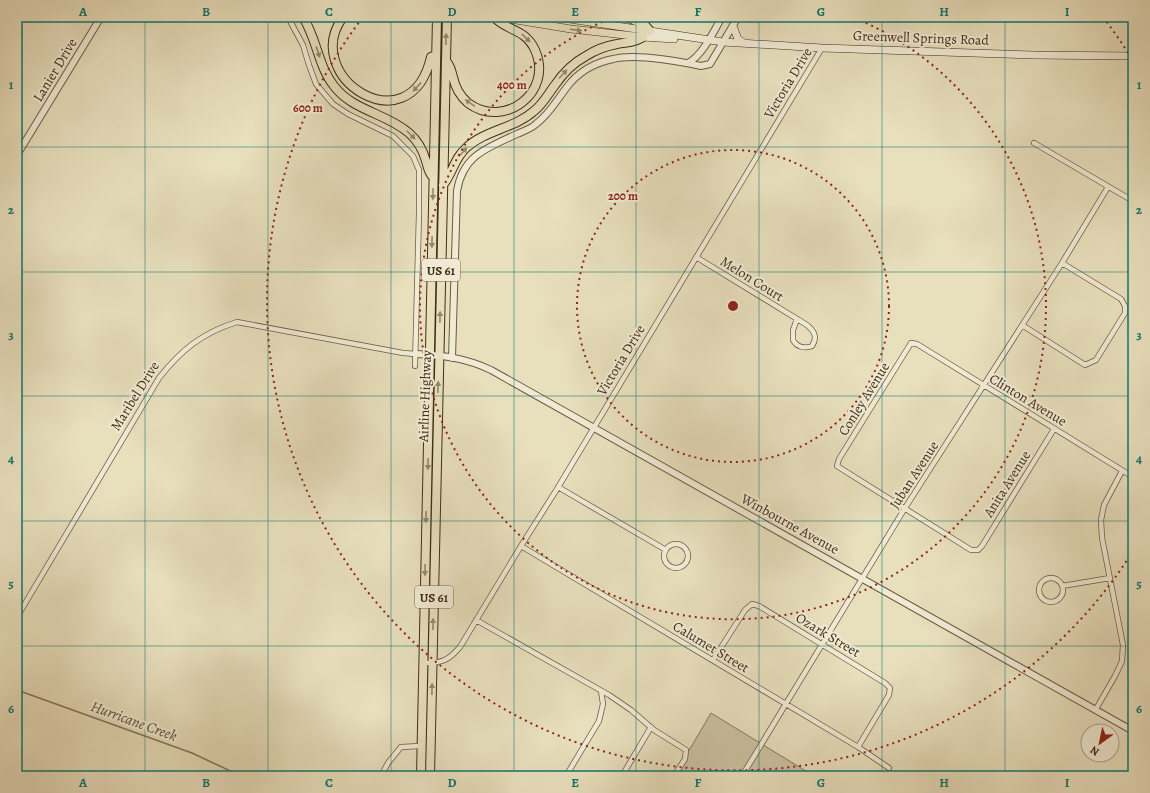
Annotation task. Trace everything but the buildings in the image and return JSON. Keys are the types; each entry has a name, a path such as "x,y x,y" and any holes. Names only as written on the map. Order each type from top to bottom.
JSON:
{"highway":[{"path":"303,17 313,37 326,72 335,87 349,101 396,124 410,134 420,146 429,173 433,178"},
{"path":"343,17 334,35 333,45 335,58 339,70 345,80 353,88 366,96 377,100 387,101 408,95 421,83 427,72 431,57 436,55"},
{"name":"Airline Highway","path":"421,776 437,17"},
{"name":"Airline Highway","path":"430,776 447,17"},
{"path":"446,60 450,65 453,79 458,90 464,99 473,106 484,110 497,112 511,109 522,103 533,90 537,82 539,68 537,55 532,45 524,36 516,30 498,23 495,17"},
{"path":"627,17 645,25 650,31"},
{"path":"443,185 448,178 456,160 467,147 481,138 521,120 532,113 541,105 561,76 576,62 603,48 618,43 637,41 643,37"},
{"path":"427,503 436,503"},
{"path":"421,746 430,749"}],"main road":[{"name":"Greenwell Springs Road","path":"495,17 571,29 643,37 708,40"},
{"name":"Greenwell Springs Road","path":"556,17 723,42 822,48 1034,55 1133,56"},
{"path":"733,26 738,38 744,43"}],"street":[{"name":"Lanier Drive","path":"17,155 101,17"},
{"name":"Airline Highway","path":"286,17 303,45 316,84 333,104 348,114 393,136 412,156 419,170 415,366"},
{"path":"688,63 694,60 722,17"},
{"path":"452,358 457,192 459,178 465,167 474,157 487,148 535,125 549,113 572,81 597,64 614,58 638,57 688,63 700,66 710,64 738,17"},
{"name":"Victoria Drive","path":"423,663 444,662 460,647 594,428 822,48"},
{"path":"1034,143 1133,201"},
{"name":"Juban Avenue","path":"742,776 905,508 984,387 1062,263 1108,186"},
{"name":"Melon Court","path":"696,257 807,325 814,331 816,336 812,346 804,348 800,347 793,340 793,330 797,319"},
{"path":"1022,325 1085,365 1096,360 1125,313 1125,306 1120,299 1062,263"},
{"name":"Maribel Drive","path":"17,617 159,378 170,363 197,340 224,326 237,322 403,353 429,355"},
{"name":"Clinton Avenue","path":"911,343 917,344 984,387 1133,477"},
{"name":"Conley Avenue","path":"905,508 837,466 839,459 911,343"},
{"name":"Winbourne Avenue","path":"429,355 475,362 491,370 1133,731"},
{"name":"Anita Avenue","path":"905,508 971,550 978,550 1054,429"},
{"path":"1096,709 1115,676 1122,660 1123,645 1102,538 1100,520 1104,505 1122,471"},
{"path":"558,487 666,550"},
{"path":"673,544 682,546 688,553 687,562 679,568 670,566 665,559 666,550 673,544"},
{"name":"Calumet Street","path":"521,546 713,660 785,705 858,747 889,768"},
{"path":"1046,578 1056,578 1062,586 1062,595 1055,602 1045,601 1039,594 1039,584 1046,578"},
{"path":"1062,586 1110,578"},
{"name":"Ozark Street","path":"713,660 745,610 752,604 759,606 822,643 885,683 890,688 889,695 858,747"},
{"path":"476,620 601,691 631,710 651,727 686,750 685,759 674,776"},
{"path":"566,776 599,721 603,704 601,691"},
{"path":"622,776 651,727"},
{"path":"381,776 388,763 401,747 421,746"}],"shaded area":[{"path":"711,713 814,776 674,776"}],"waterway":[{"name":"Hurricane Creek","path":"17,690 192,753 241,776"}]}
